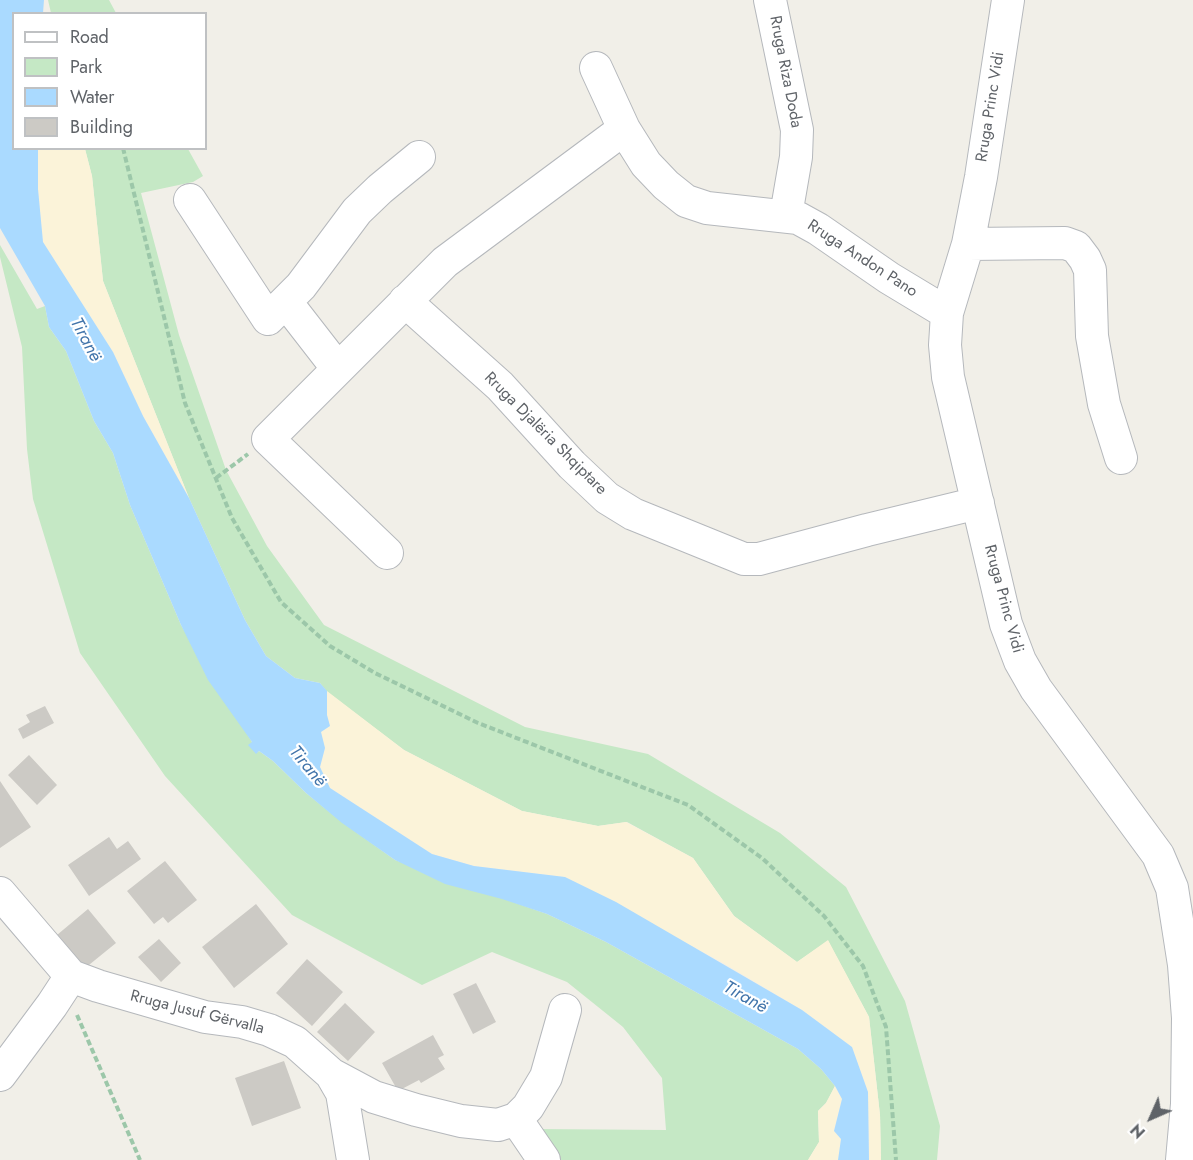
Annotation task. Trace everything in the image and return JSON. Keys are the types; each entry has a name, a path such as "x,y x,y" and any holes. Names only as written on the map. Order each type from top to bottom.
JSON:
{"street":[{"name":"Rruga Riza Doda","path":"770,0 797,130 796,157 786,215"},
{"name":"Rruga Princ Vidi","path":"1008,0 981,177 968,244 948,313 945,345 948,377 1006,624 1020,661 1036,688 1182,888 1182,955 1188,1018 1187,1104 1182,1160"},
{"name":"Rruga Andon Pano","path":"596,68 624,129 646,164 666,185 686,201 707,208 798,218 818,229 889,278 948,313"},
{"path":"387,553 268,439 445,262 624,129"},
{"path":"190,200 268,319 319,264 357,212 380,189 419,157"},
{"path":"968,244 1065,243 1076,248 1085,259 1090,270 1092,336 1104,404 1121,458"},
{"name":"Rruga Djalëria Shqiptare","path":"405,301 500,386 607,498 633,514 744,559 759,559 978,503"},
{"path":"286,302 338,369"},
{"path":"0,893 71,976 76,1011"},
{"path":"0,1075 71,976"},
{"name":"Rruga Jusuf Gërvalla","path":"71,976 131,997 205,1017 242,1022 269,1030 295,1042 331,1074 342,1093 353,1160"},
{"path":"331,1074 374,1098 461,1121 498,1125 516,1119 528,1107 546,1077 565,1010"},
{"path":"346,1112 352,1102 360,1098 374,1098"},
{"path":"516,1119 544,1160"}],"path":[{"path":"123,150 185,403 232,518 281,602 330,646 375,674 478,723 688,805 762,858 824,916 863,966 886,1027 896,1160"},
{"path":"215,478 268,439"},
{"path":"76,1011 140,1160"}],"green space":[{"path":"48,0 109,0 115,12 51,12"},
{"path":"85,150 189,150 203,176 193,182 141,193 179,335 226,470 267,546 324,625 525,727 648,754 780,833 846,887 905,1001 940,1126 937,1160 881,1160 880,1115 869,1017 828,941 797,962 734,916 693,858 627,822 598,826 522,811 404,750 327,692 320,683 295,678 266,656 245,620 189,498 103,281 92,176"},
{"path":"0,245 37,309 45,306 49,327 66,351 94,421 113,453 130,505 181,625 252,742 256,753 259,751 273,761 306,793 395,860 547,914 606,942 798,1049 821,1069 835,1086 826,1103 818,1111 819,1142 808,1160 554,1160 533,1129 666,1130 662,1078 623,1027 567,982 492,952 422,985 292,915 165,776 80,653 33,499 27,449 22,347 0,257"}],"sand":[{"path":"38,150 85,150 92,176 103,281 189,498 143,416 113,352 43,242 38,189"},
{"path":"327,691 404,750 522,811 598,826 626,822 693,858 734,916 797,962 828,940 869,1017 880,1115 881,1160 869,1160 868,1092 852,1047 802,1010 723,963 565,877 474,866 432,854 330,788 320,767 325,748 321,732 330,726 327,715"},
{"path":"835,1086 842,1099 834,1130 841,1139 838,1160 808,1160 819,1142 818,1111 826,1103"}],"water":[{"name":"Tiranë","path":"0,0 44,0 43,12 12,12 12,150 38,150 38,189 43,242 113,352 143,416 189,498 245,620 266,656 295,678 320,683 327,691 327,715 330,726 321,732 325,748 320,767 330,788 432,854 474,866 565,877 616,902 802,1010 852,1047 868,1092 869,1160 838,1160 841,1139 834,1131 842,1099 821,1069 798,1049 606,942 547,914 445,884 395,860 342,823 273,761 259,751 256,754 248,745 252,742 208,680 181,625 130,505 113,453 94,421 66,351 49,327 45,306 0,228"}],"building":[{"path":"45,706 54,723 23,739 18,729 30,722 26,715"},
{"path":"29,755 57,785 37,805 8,775"},
{"path":"0,781 31,827 0,848"},
{"path":"109,837 117,849 128,841 141,859 89,896 68,865"},
{"path":"165,861 197,900 168,923 163,917 154,924 127,891"},
{"path":"256,904 288,944 234,988 202,947"},
{"path":"88,909 116,943 84,969 57,935"},
{"path":"159,939 181,963 161,982 138,957"},
{"path":"307,959 343,992 312,1026 276,993"},
{"path":"476,983 496,1022 473,1034 453,994"},
{"path":"345,1003 375,1032 348,1061 317,1032"},
{"path":"433,1035 444,1055 438,1058 445,1069 421,1083 419,1080 398,1091 382,1063"},
{"path":"284,1061 301,1108 252,1126 235,1078"}]}
